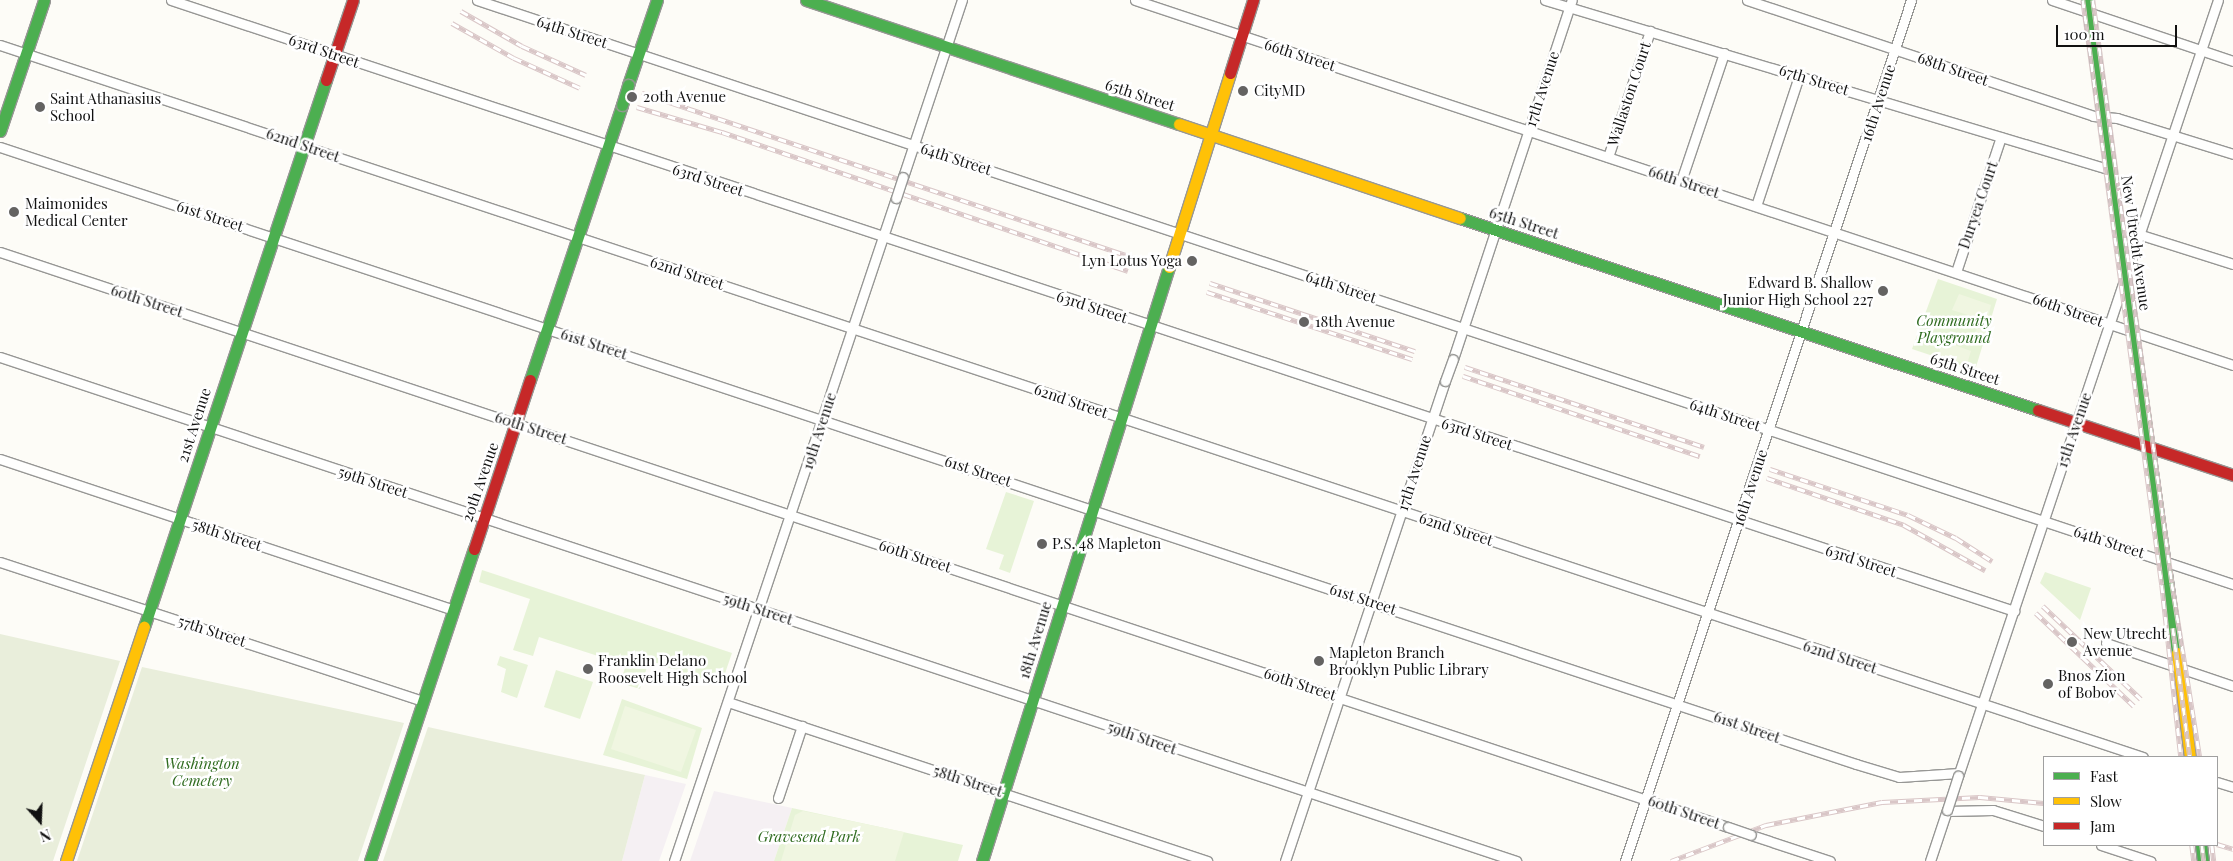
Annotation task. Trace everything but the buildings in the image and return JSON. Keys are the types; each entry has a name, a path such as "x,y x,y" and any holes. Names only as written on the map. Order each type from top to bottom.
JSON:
{"street":[{"path":"0,131 44,0"},
{"name":"63rd Street","path":"171,0 882,238 2014,612"},
{"name":"21st Avenue","path":"66,861 303,145 353,0"},
{"name":"64th Street","path":"477,0 2233,584"},
{"name":"20th Avenue","path":"370,861 657,0"},
{"name":"65th Street","path":"806,0 2233,475"},
{"name":"19th Avenue","path":"674,861 962,0"},
{"name":"66th Street","path":"1135,0 2233,365"},
{"name":"18th Avenue","path":"982,861 1061,605 1253,0"},
{"name":"67th Street","path":"1545,0 1571,4 1650,31 2111,170"},
{"name":"68th Street","path":"1747,0 2103,117 2117,118 2233,154"},
{"name":"16th Avenue","path":"1625,861 1835,234 1911,0"},
{"path":"2052,0 2233,61"},
{"name":"New Utrecht Avenue","path":"2087,0 2150,447 2163,560 2190,756"},
{"name":"15th Avenue","path":"1930,861 2076,423 2126,281 2218,0"},
{"name":"17th Avenue","path":"1285,861 1571,4"},
{"name":"Wallaston Court","path":"1608,157 1650,31"},
{"name":"62nd Street","path":"0,45 2140,756"},
{"path":"1681,181 1724,53"},
{"path":"1756,206 1799,76"},
{"name":"Duryea Court","path":"1956,272 2001,137"},
{"name":"61st Street","path":"0,147 1899,778 1959,774"},
{"path":"2118,228 2233,264"},
{"name":"60th Street","path":"0,252 1830,861"},
{"name":"59th Street","path":"0,357 1516,861"},
{"name":"58th Street","path":"0,459 454,610"},
{"name":"57th Street","path":"0,562 423,701"},
{"path":"2106,643 2233,686"},
{"name":"58th Street","path":"728,702 1207,861"},
{"path":"778,798 802,726"},
{"path":"2218,782 2233,788"},
{"path":"1947,811 1993,810 2043,826"},
{"path":"2104,846 2150,861"},
{"path":"2201,846 2203,861"}],"shaded area":[{"path":"645,775 686,784 659,861 622,861"},
{"path":"714,791 792,808 774,861 690,861"}],"green space":[{"name":"Community Playground","path":"1938,279 1997,299 1975,370 1912,349"},
{"path":"1959,294 1991,305 1987,321 1952,310"},
{"path":"1978,328 1982,328 1985,333 1984,337 1978,338 1975,335 1975,331"},
{"path":"1943,341 1971,351 1967,364 1938,355"},
{"path":"1006,492 1034,501 1010,573 999,569 1004,555 986,549"},
{"path":"482,570 732,653 721,685 649,661 640,689 620,683 626,665 539,637 533,656 513,650 530,599 479,582"},
{"path":"2045,572 2091,588 2080,620 2040,583"},
{"path":"0,634 120,661 53,861 0,861"},
{"path":"500,656 528,665 517,698 501,692 506,669 497,665"},
{"name":"Washington Cemetery","path":"142,667 404,723 358,861 77,861"},
{"path":"556,670 593,682 580,719 544,707"},
{"path":"622,699 702,728 687,779 603,755"},
{"path":"625,706 696,730 681,772 611,749"},
{"path":"428,727 645,775 622,861 383,861"},
{"name":"Gravesend Park","path":"792,808 963,845 958,861 774,861"},
{"name":"Gravesend Park","path":"803,811 904,832 895,861 781,861 795,815"}],"railway":[{"path":"2083,0 2162,585 2181,756"},
{"path":"2093,0 2172,583 2200,756"},
{"path":"461,11 522,46 586,75"},
{"path":"452,23 514,58 580,88"},
{"path":"642,93 1132,257"},
{"path":"637,107 722,132 1128,271"},
{"path":"1210,283 1415,351"},
{"path":"1207,292 1412,359"},
{"path":"1465,367 1704,447"},
{"path":"1463,376 1700,456"},
{"path":"1770,469 1908,515 1956,538 1992,561"},
{"path":"1767,478 1904,525 1985,570"},
{"path":"2043,606 2141,699"},
{"path":"2036,613 2134,706"},
{"path":"2173,628 2190,756"},
{"path":"1671,861 1766,825 1882,802 1980,797 2043,803"},
{"path":"2218,844 2233,849"},
{"path":"2192,846 2194,861"},
{"path":"2202,846 2204,861"},
{"path":"2212,846 2214,861"}],"traffic: fast":[{"path":"0,131 44,0"},
{"path":"628,85 657,0"},
{"path":"806,0 1179,124"},
{"path":"2087,0 2177,653"},
{"path":"144,627 326,80"},
{"path":"622,105 628,85"},
{"path":"530,380 622,105"},
{"path":"1460,218 2038,410"},
{"path":"982,861 1169,267"},
{"path":"370,861 474,549"},
{"path":"2201,846 2203,861"}],"traffic: slow":[{"path":"1169,267 1230,73"},
{"path":"1179,124 1460,218"},
{"path":"66,861 144,627"},
{"path":"2177,653 2190,756"}],"traffic: jam":[{"path":"326,80 353,0"},
{"path":"1230,73 1253,0"},
{"path":"474,549 530,380"},
{"path":"2038,410 2233,475"}],"place":[{"name":"CityMD","path":"1243,91"},
{"name":"20th Avenue","path":"632,97"},
{"name":"Saint Athanasius School","path":"40,107"},
{"name":"Maimonides Medical Center","path":"14,212"},
{"name":"Lyn Lotus Yoga","path":"1192,261"},
{"name":"Edward B. Shallow Junior High School 227","path":"1883,291"},
{"name":"18th Avenue","path":"1304,322"},
{"name":"P.S. 48 Mapleton","path":"1042,544"},
{"name":"New Utrecht Avenue","path":"2072,642"},
{"name":"Mapleton Branch Brooklyn Public Library","path":"1319,661"},
{"name":"Franklin Delano Roosevelt High School","path":"588,669"},
{"name":"Bnos Zion of Bobov","path":"2048,684"}]}
